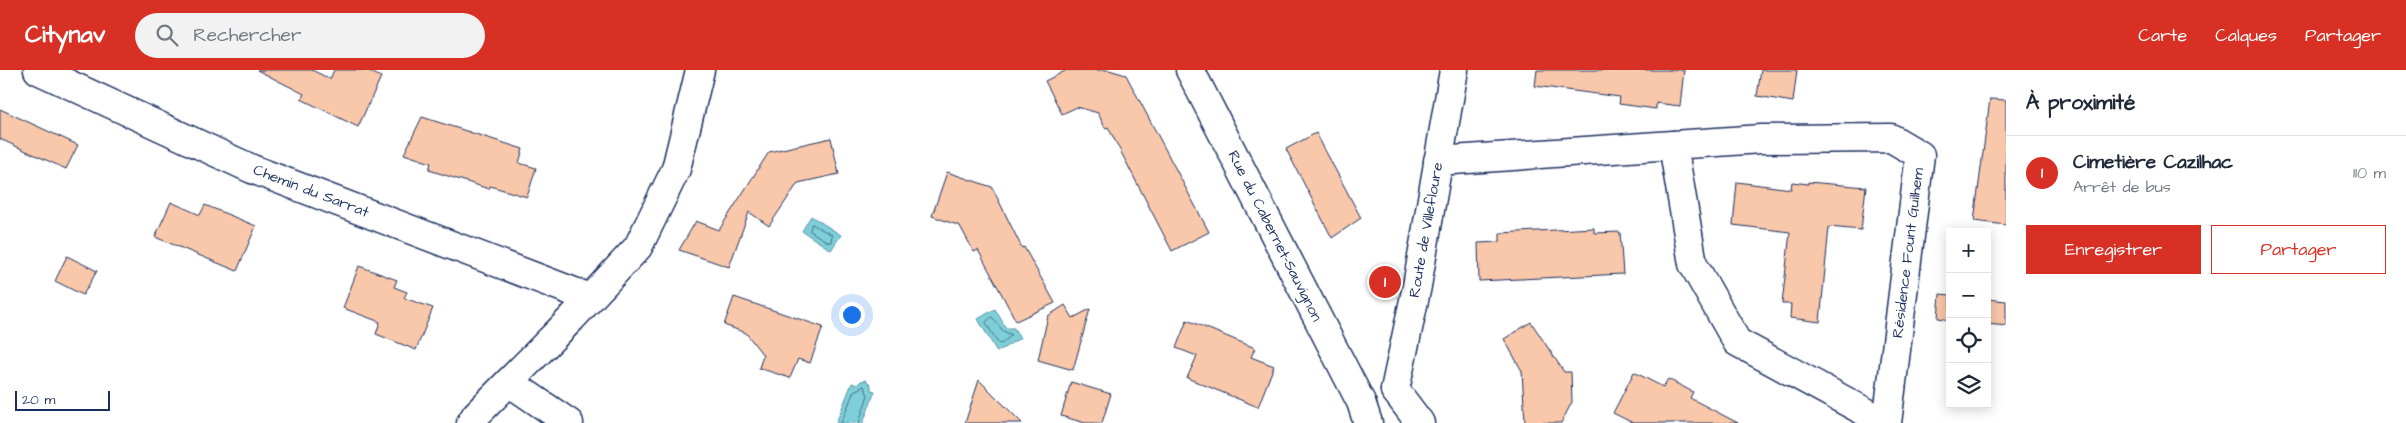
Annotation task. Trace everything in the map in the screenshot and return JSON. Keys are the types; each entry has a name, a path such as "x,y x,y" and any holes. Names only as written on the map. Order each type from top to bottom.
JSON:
{"street":[{"name":"Chemin du Sarrat","path":"38,70 252,169 590,298"},
{"path":"471,423 476,415 638,247 676,169 700,70"},
{"name":"Rue du Cabernet-Sauvignon","path":"1190,70 1361,416"},
{"name":"Route de Villefloure","path":"1395,390 1416,286 1454,70"},
{"name":"Résidence Fount Guilhem","path":"1438,161 1761,139 1891,138 1920,155 1886,423 1737,342 1693,264 1673,145"},
{"path":"509,382 569,423"},
{"path":"1361,416 1395,390 1420,423"}],"water":[{"path":"811,216 841,235 831,250 802,231"},
{"path":"995,309 1006,328 1014,328 1020,338 997,352 978,319"},
{"path":"866,380 871,385 871,390 875,391 863,423 836,423 852,383 857,385 861,381"}],"building":[{"path":"257,70 312,70 330,79 334,70 367,70 381,77 358,127 301,99 304,94"},
{"path":"1067,70 1109,70 1126,75 1209,232 1172,251 1108,127 1105,128 1098,113 1077,107 1062,114 1045,81"},
{"path":"1537,70 1684,70 1680,106 1656,103 1656,109 1619,104 1620,97 1535,86"},
{"path":"1761,70 1797,70 1793,102 1757,96"},
{"path":"1990,99 2006,100 2006,225 1974,221"},
{"path":"0,109 78,145 66,169 0,139"},
{"path":"422,117 523,149 519,163 536,168 527,197 490,186 489,189 429,170 431,163 404,154"},
{"path":"1316,133 1361,218 1332,238 1286,149"},
{"path":"831,138 839,174 798,183 769,226 749,212 729,267 679,250 696,221 719,230 769,152"},
{"path":"947,172 992,187 1022,248 1024,247 1055,303 1016,321 978,250 974,252 960,226 932,216"},
{"path":"1737,182 1791,189 1792,182 1866,187 1861,230 1829,227 1820,322 1790,318 1791,304 1782,304 1790,232 1733,225"},
{"path":"171,202 200,215 205,205 256,226 237,271 155,237"},
{"path":"1594,228 1594,233 1620,232 1623,274 1479,281 1478,243 1500,242 1500,233"},
{"path":"67,256 97,271 83,295 55,281"},
{"path":"359,266 397,280 394,287 407,292 404,298 433,308 416,350 376,334 380,322 343,308"},
{"path":"1940,294 1946,295 1946,319 1938,318"},
{"path":"734,297 823,327 810,363 798,359 790,378 759,368 763,355 746,333 724,325"},
{"path":"1991,299 2006,301 2006,326 1991,324"},
{"path":"1065,305 1073,318 1090,309 1073,370 1038,360 1048,316"},
{"path":"1187,320 1255,348 1251,357 1274,366 1258,407 1187,378 1197,356 1176,348"},
{"path":"1531,322 1564,372 1571,372 1572,402 1561,423 1525,423 1522,371 1504,339"},
{"path":"1634,372 1663,387 1668,379 1693,392 1690,398 1738,423 1633,423 1613,413"},
{"path":"979,380 1022,423 965,423"},
{"path":"1071,382 1111,394 1102,423 1085,423 1061,416"}],"place":[{"name":"Cimetière Cazilhac","path":"1385,282"}]}
